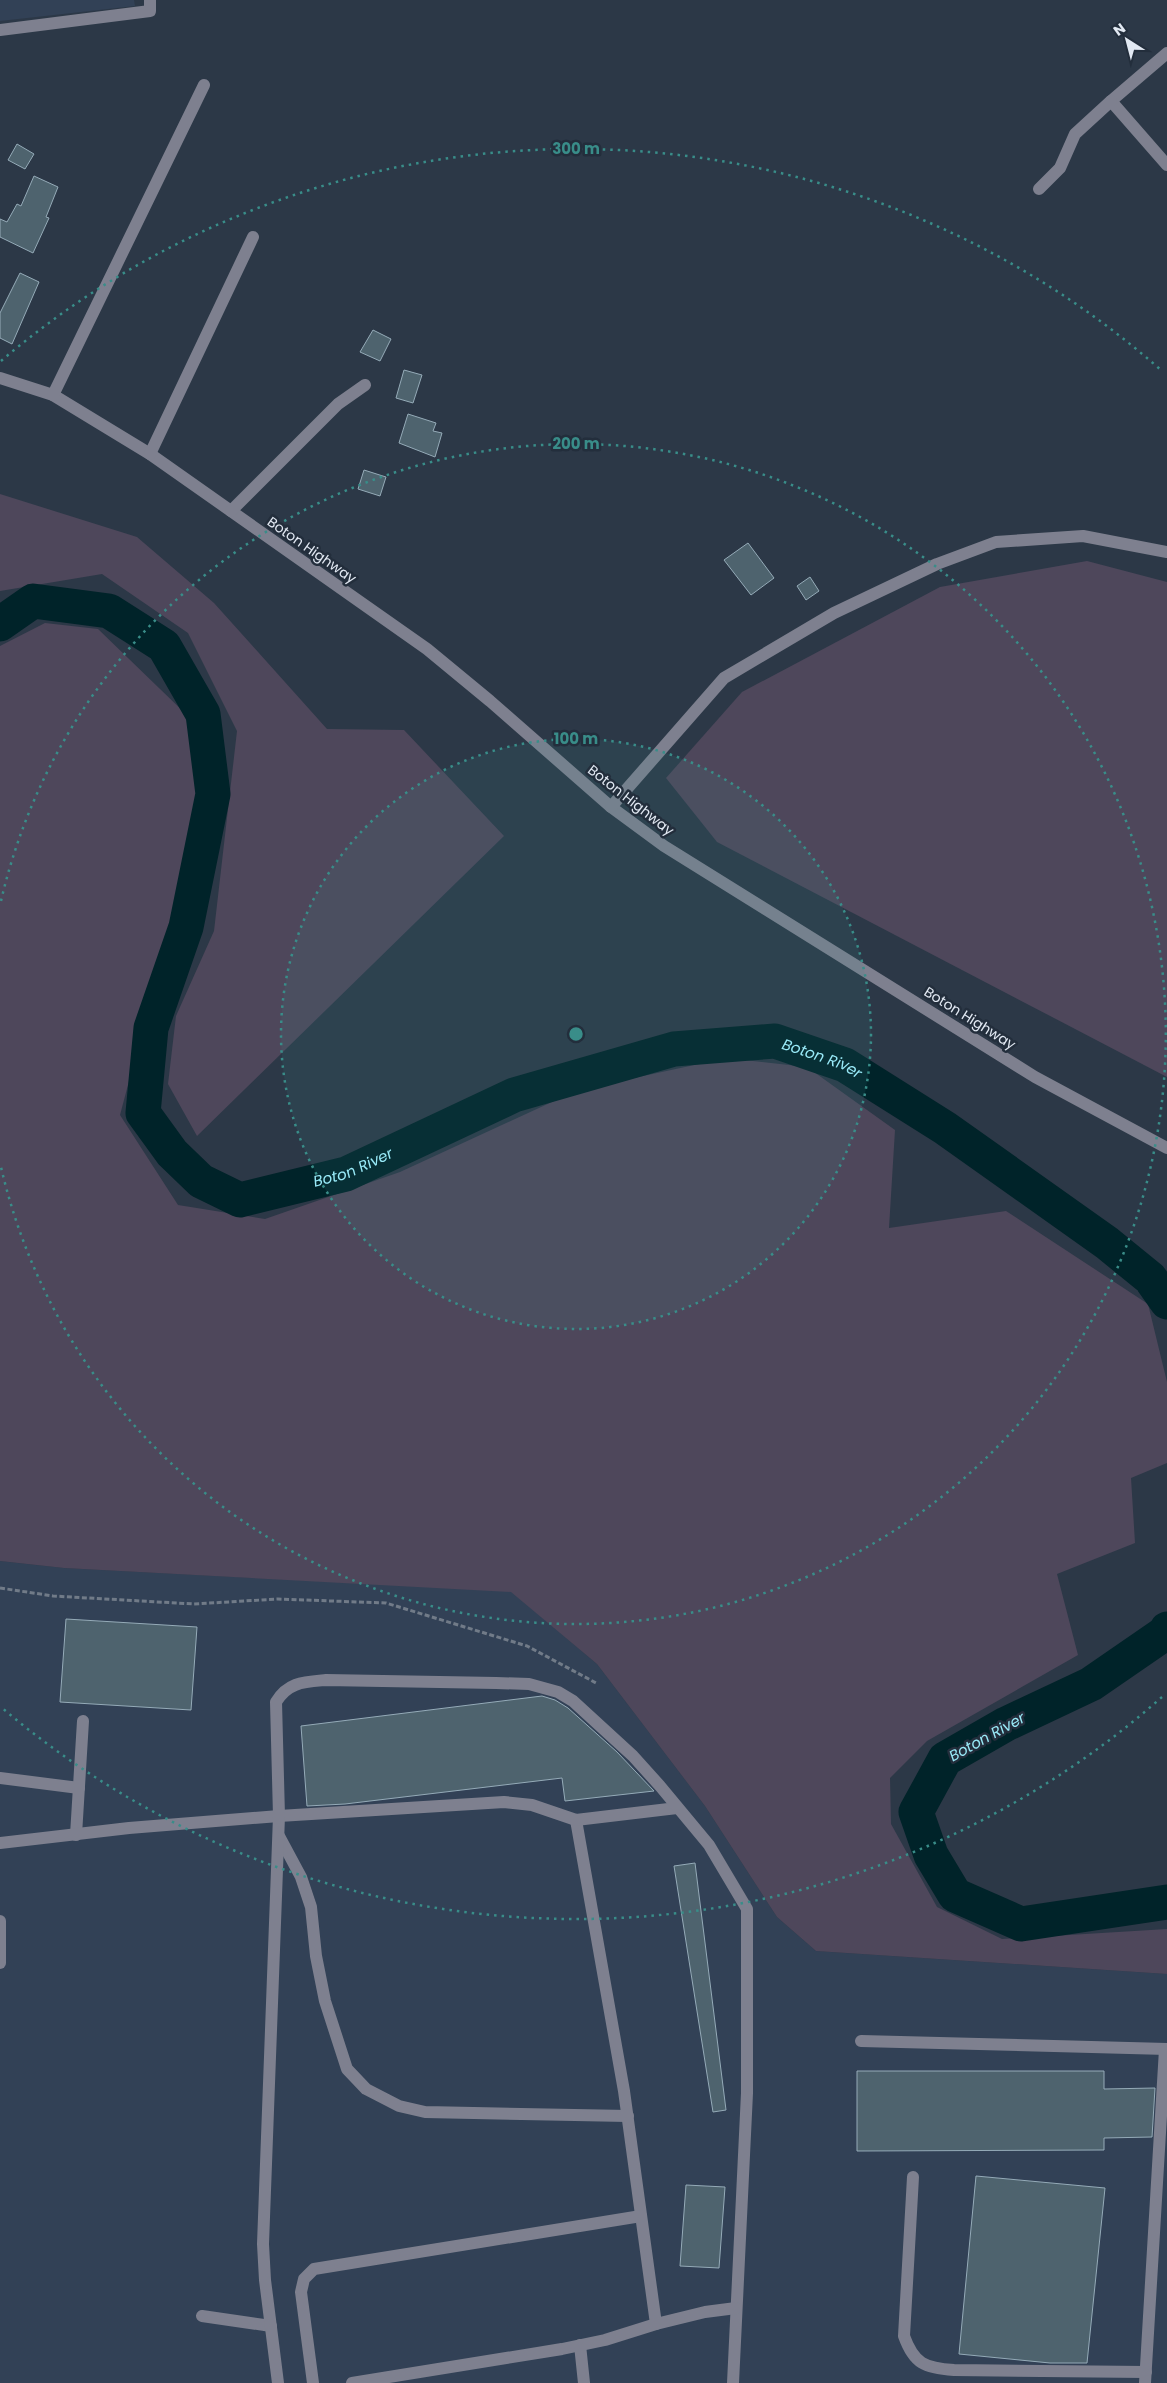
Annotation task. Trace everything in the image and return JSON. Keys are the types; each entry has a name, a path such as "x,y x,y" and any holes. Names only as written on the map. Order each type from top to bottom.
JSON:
{"street":[{"path":"0,30 150,11 150,0"},
{"path":"1039,189 1060,168 1075,134 1110,101 1167,53"},
{"path":"53,395 204,85"},
{"path":"1110,101 1167,165"},
{"path":"150,454 253,236"},
{"name":"Boton Highway","path":"0,378 53,395 150,454 427,649 490,701 611,807 664,846 1035,1077 1167,1148"},
{"path":"231,511 338,404 365,385"},
{"path":"611,807 724,678 834,613 937,564 996,542 1083,536 1167,552"},
{"path":"278,2383 265,2280 263,2234 279,1816 276,1702 283,1690 304,1682 326,1680 496,1682 529,1684 558,1692 573,1701 634,1756 708,1845 747,1909 747,2094 733,2383"},
{"path":"76,1835 82,1721"},
{"path":"0,1778 79,1788"},
{"path":"0,1843 128,1828 279,1816 504,1802 532,1805 576,1820 677,1808"},
{"path":"576,1820 628,2116 656,2324"},
{"path":"278,1834 301,1877 311,1907 316,1956 325,2002 336,2040 347,2070 366,2089 399,2106 425,2112 628,2116"},
{"path":"0,1921 0,1963"},
{"path":"861,2041 1166,2049 1146,2377 933,2369 920,2363 909,2351 904,2336 913,2177"},
{"path":"313,2383 301,2292 304,2279 314,2269 641,2216"},
{"path":"352,2383 580,2345 706,2312 736,2308"},
{"path":"202,2316 271,2326"},
{"path":"580,2345 584,2383"}],"path":[{"path":"0,1588 53,1596 194,1604 278,1598 386,1603 527,1646 598,1684"}],"shaded area":[{"path":"0,0 134,0 135,6 0,21"},
{"path":"0,494 137,537 214,603 327,729 404,730 504,836 197,1136 168,1084 176,1016 214,931 237,731 188,633 102,574 0,591"},
{"path":"1087,561 1167,582 1167,1077 717,842 666,778 742,692 940,587"},
{"path":"45,623 98,629 190,718 199,795 171,923 120,1115 178,1205 265,1219 400,1172 578,1090 727,1058 807,1067 895,1130 889,1228 1006,1211 1148,1304 1167,1382 1167,1463 1131,1478 1135,1543 1057,1574 1078,1655 927,1741 890,1778 891,1824 937,1907 1002,1939 1167,1929 1167,1974 816,1951 777,1917 705,1806 597,1664 511,1592 64,1568 0,1561 0,646"},
{"path":"0,1561 64,1568 511,1591 597,1664 705,1806 777,1917 816,1951 1167,1974 1167,2383 0,2383"}],"building":[{"path":"17,144 34,154 25,169 8,160"},
{"path":"34,176 58,187 46,217 49,218 33,253 0,237 0,219 7,222 17,204 21,206"},
{"path":"20,273 39,282 12,344 0,338 0,313"},
{"path":"373,330 391,339 380,361 360,352"},
{"path":"404,370 422,375 413,403 396,398"},
{"path":"408,414 436,423 433,431 442,433 435,457 399,443"},
{"path":"364,470 386,477 380,496 358,489"},
{"path":"748,543 774,578 751,595 724,560"},
{"path":"810,577 819,591 806,600 797,586"},
{"path":"66,1619 197,1627 191,1710 60,1702"},
{"path":"542,1696 555,1700 568,1708 617,1752 654,1791 565,1801 562,1778 345,1804 307,1806 301,1726"},
{"path":"695,1863 726,2110 713,2112 674,1866"},
{"path":"857,2071 1104,2071 1104,2089 1155,2088 1152,2137 1104,2138 1104,2150 857,2151"},
{"path":"976,2176 1105,2188 1087,2363 1050,2363 959,2354"},
{"path":"686,2185 725,2187 719,2268 680,2266"}],"waterway":[{"name":"Boton River","path":"0,624 33,601 109,611 164,646 203,714 213,794 186,927 151,1028 143,1113 172,1153 201,1181 240,1200 346,1174 514,1095 674,1049 775,1041 845,1065 945,1128 1107,1243 1150,1278 1167,1302"},
{"name":"Boton River","path":"1167,1629 1165,1633 1091,1684 1006,1724 945,1759 916,1812 931,1855 955,1895 1021,1924 1167,1902"}]}
